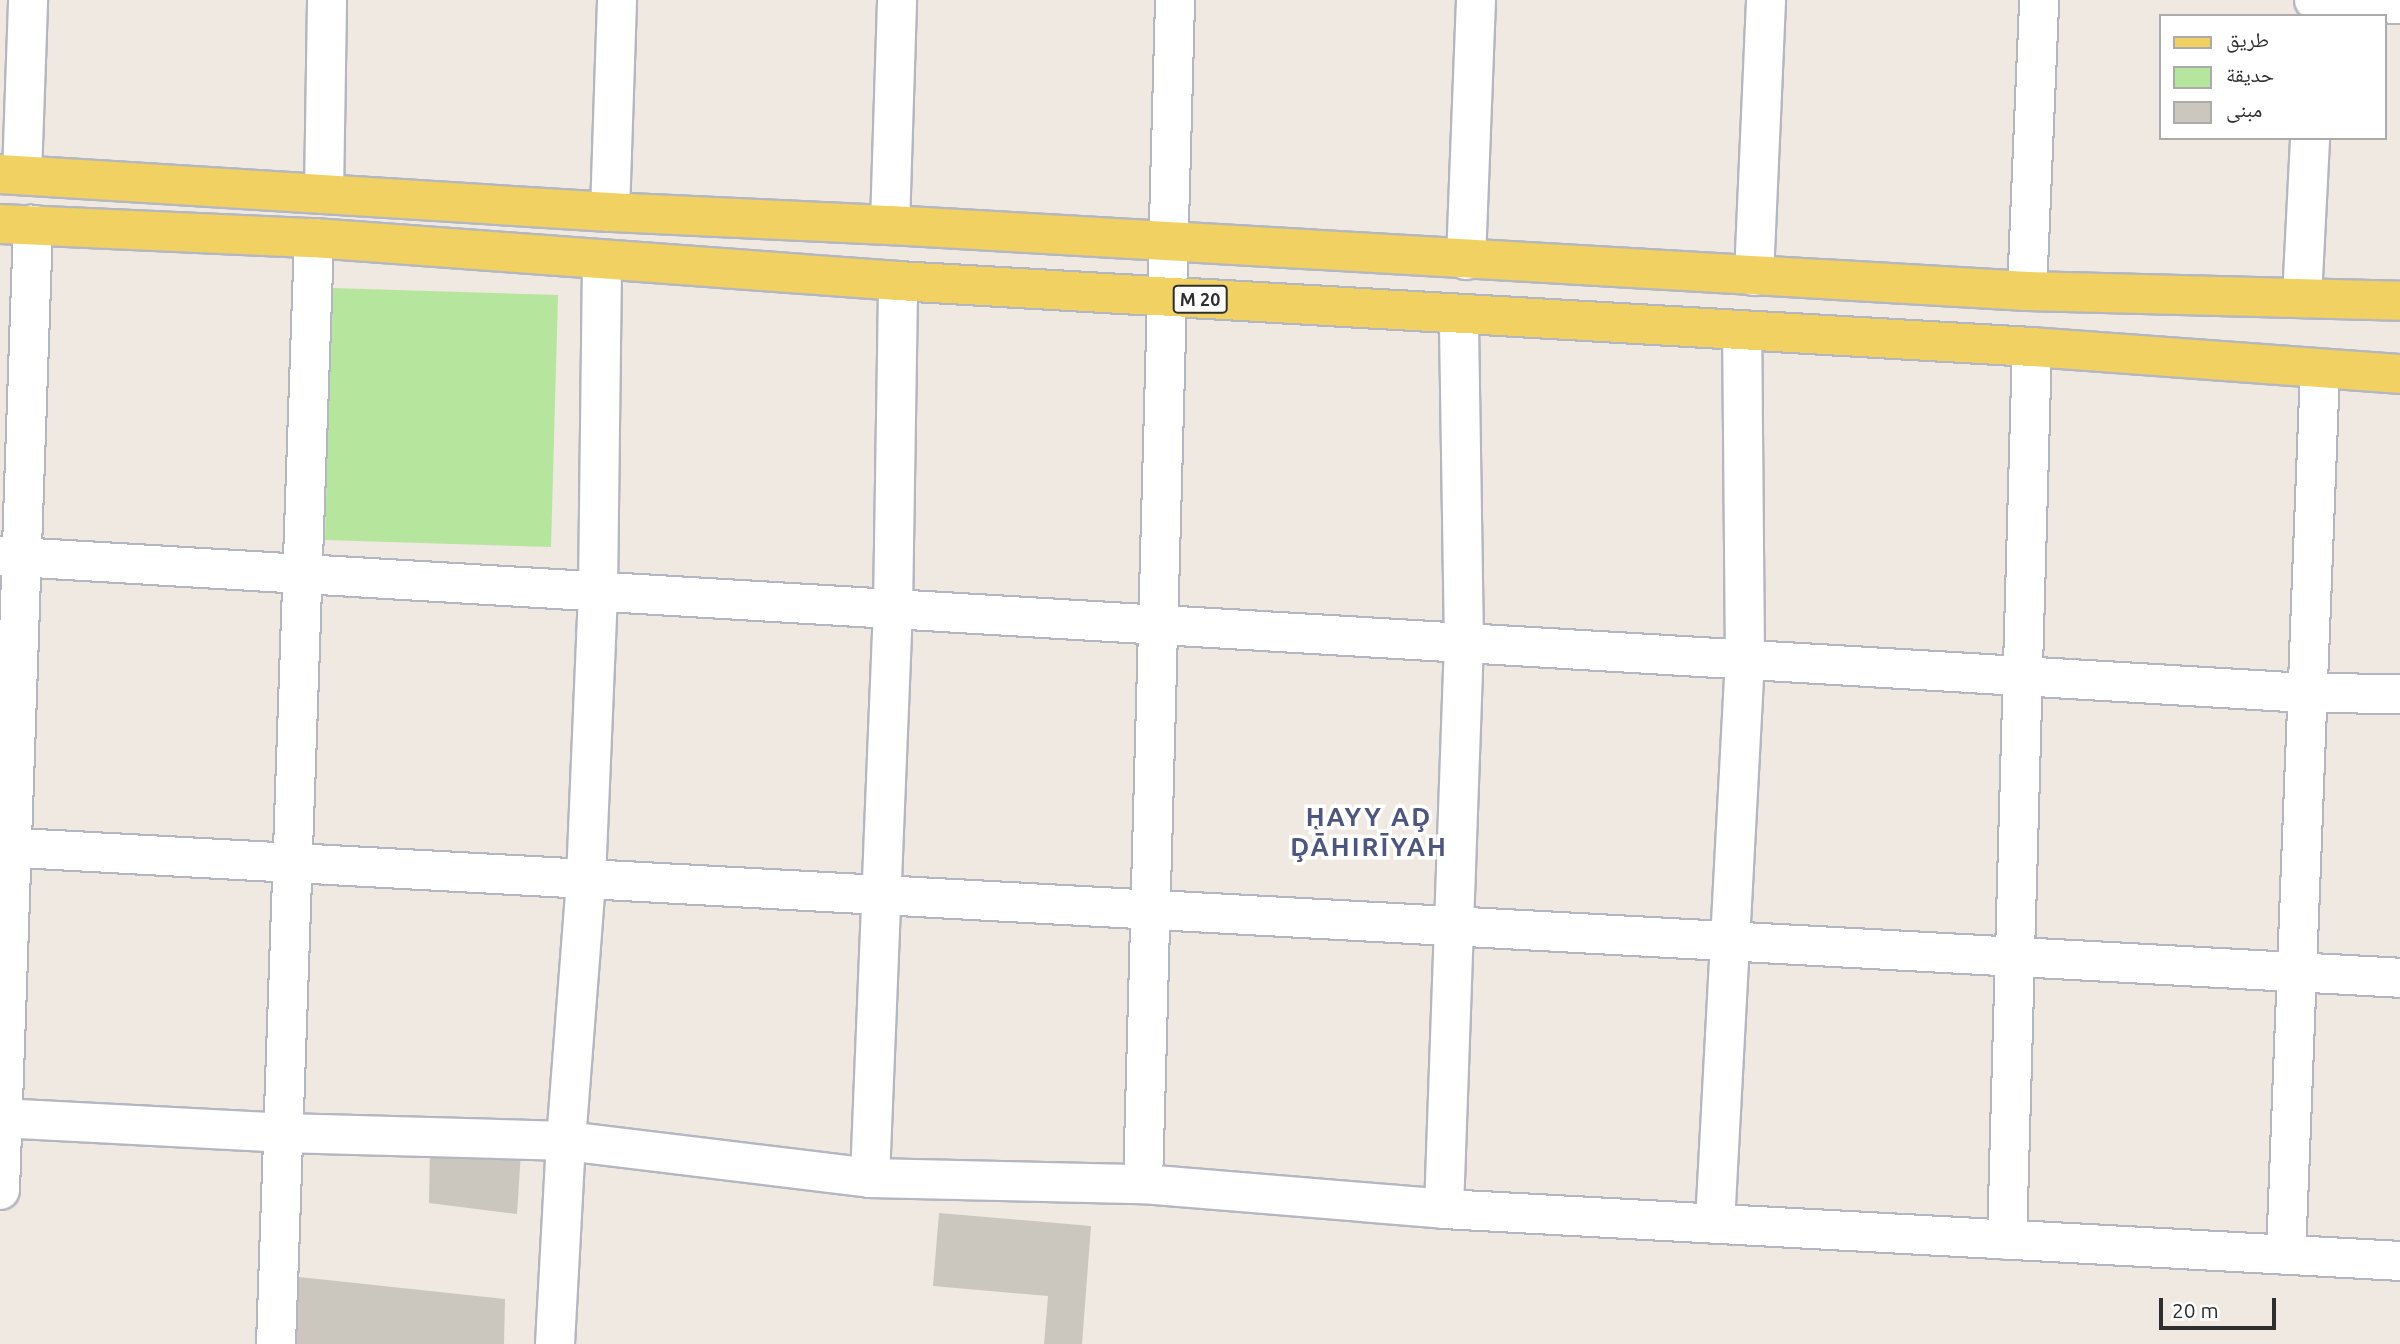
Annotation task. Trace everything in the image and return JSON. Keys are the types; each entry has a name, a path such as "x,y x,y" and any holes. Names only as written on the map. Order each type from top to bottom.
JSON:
{"main road":[{"path":"11,174 610,212 890,225 2027,291 2400,300"},
{"name":"M 20","path":"16,224 314,238 898,281 1459,316 2032,347 2400,374"}],"street":[{"path":"11,174 28,0"},
{"path":"324,194 327,0"},
{"path":"610,212 617,0"},
{"path":"890,225 897,0"},
{"path":"1143,1184 1175,0"},
{"path":"1466,260 1476,0"},
{"path":"1754,276 1766,0"},
{"path":"2027,291 2039,0"},
{"path":"2316,0 2400,4"},
{"path":"2302,298 2310,140"},
{"path":"0,1190 16,224"},
{"path":"276,1344 314,238"},
{"path":"555,1344 566,1141 586,879 598,591 602,260"},
{"path":"870,1178 893,609 898,281"},
{"path":"1444,1209 1464,643 1459,316"},
{"path":"1715,1224 1745,660 1742,330"},
{"path":"2007,1240 2032,347"},
{"path":"2286,1255 2320,370"},
{"path":"11,557 2022,677 2309,693 2400,695"},
{"path":"6,847 2400,978"},
{"path":"1,1118 283,1133 566,1141 870,1178 1143,1184 1444,1209 2400,1261"}],"green space":[{"path":"332,288 558,295 551,547 325,540"}],"building":[{"path":"430,1147 521,1152 517,1214 429,1203"},
{"path":"939,1213 1091,1226 1082,1344 1044,1344 1048,1296 933,1286"},
{"path":"299,1277 505,1299 504,1344 295,1344"}],"district":[{"name":"ḨAYY AḐ ḐĀHIRĪYAH","path":"1369,832"}]}
